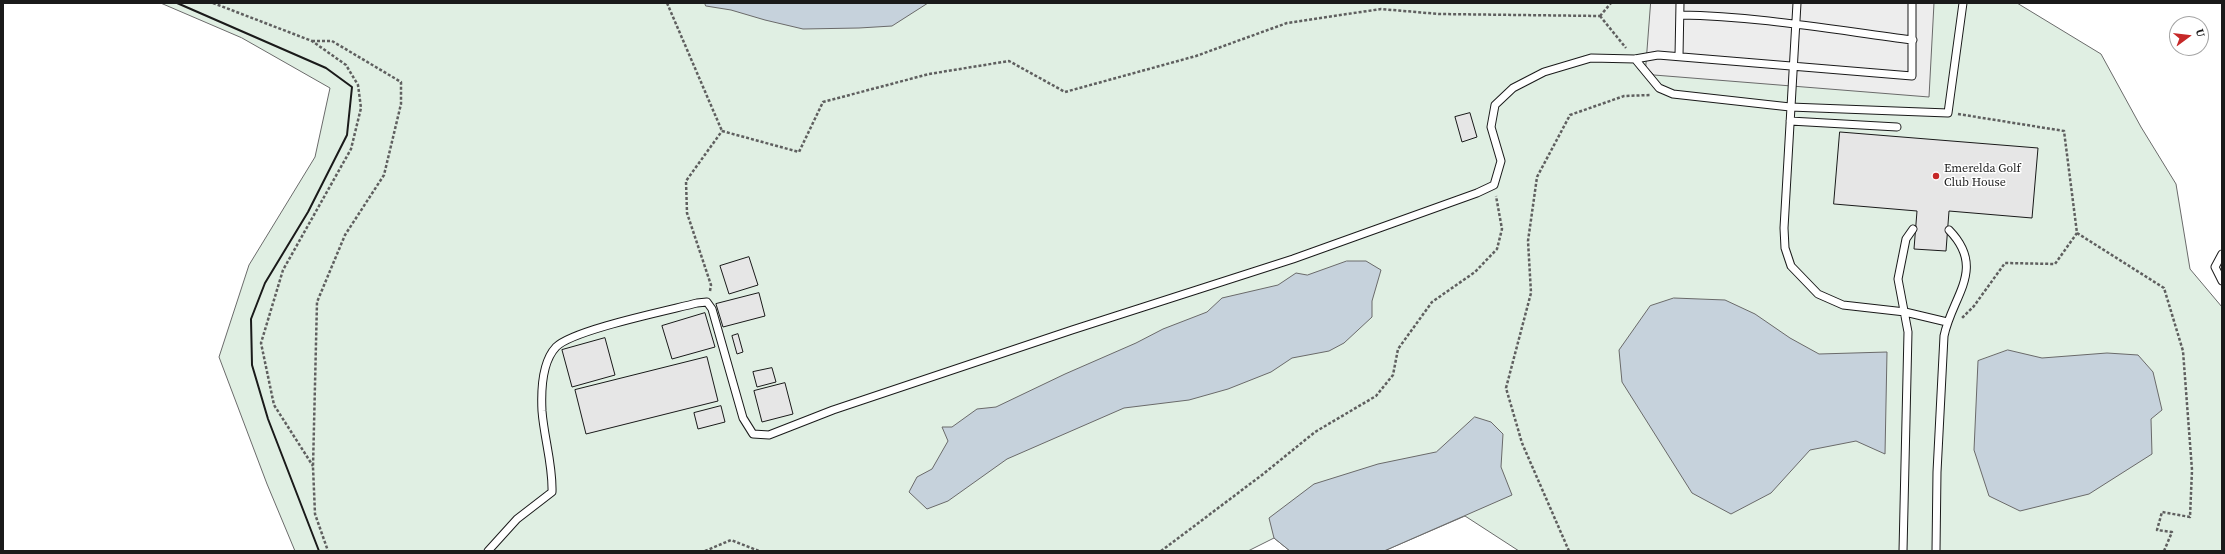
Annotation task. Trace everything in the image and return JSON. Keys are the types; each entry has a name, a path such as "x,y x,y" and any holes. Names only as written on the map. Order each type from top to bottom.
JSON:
{"lane":[{"path":"1679,56 1680,3"},
{"path":"1797,3 1797,25 1790,107 1784,228 1784,248 1791,266 1818,294 1843,305 1905,312 1947,322"},
{"path":"488,551 517,519 552,492 542,410 546,365 555,347 565,340 584,333 697,303 707,302 712,309 743,418 753,434 769,435 833,410 1072,330 1293,259 1477,193 1494,185 1500,161 1491,127 1495,105 1513,88 1544,72 1591,58 1635,59 1658,55 1794,65 1912,76 1912,3"},
{"path":"1635,59 1659,88 1672,94 1790,107 1948,113 1963,3"},
{"path":"1680,15 1706,16 1797,25 1913,40"},
{"path":"1790,121 1897,127"},
{"path":"1903,551 1908,332 1898,279 1906,239 1913,229"},
{"path":"1936,551 1937,472 1944,336 1947,322 1959,300 1966,276 1966,256 1958,240 1949,230"},
{"path":"2222,254 2215,267 2222,281"}],"path":[{"path":"213,3 312,41 346,65 358,85 361,108 352,149 283,270 261,344 274,405 313,466"},
{"path":"667,3 722,131"},
{"path":"1600,16 1611,3"},
{"path":"722,131 799,152 823,102 929,74 1009,61 1065,92 1196,56 1287,23 1381,9 1439,14 1600,16"},
{"path":"1600,16 1635,59"},
{"path":"312,41 332,41 401,82 401,104 384,175 345,235 317,302 313,466 315,514 328,551"},
{"path":"1569,551 1522,442 1506,388 1531,293 1528,241 1537,177 1570,115 1624,96 1652,95"},
{"path":"1947,322 1960,321 1974,306 2005,263 2055,264 2077,233 2064,131 1974,115 1948,113"},
{"path":"707,302 711,285 687,213 686,181 722,131"},
{"path":"1161,551 1262,475 1315,432 1376,396 1393,375 1398,349 1409,331 1432,302 1475,272 1497,249 1502,229 1494,185"},
{"path":"2077,233 2164,288 2183,351 2192,470 2190,518 2162,512 2157,530 2172,532 2164,551"},
{"path":"705,551 731,540 758,551"}],"green space":[{"path":"161,3 2017,3 2101,54 2141,127 2176,184 2190,269 2222,307 2222,551 1519,551 1465,516 1384,551 1290,551 1274,538 1248,551 295,551 267,484 219,357 249,265 315,157 330,88 242,38"}],"shaded area":[{"path":"705,3 928,3 892,26 803,29 731,10 706,6"},
{"path":"1651,3 1934,3 1929,97 1654,75 1646,67"},
{"path":"1347,261 1366,261 1381,270 1372,301 1372,317 1344,343 1329,351 1292,358 1271,372 1228,389 1189,400 1124,408 1007,459 948,501 927,509 909,492 917,477 932,469 948,441 942,427 952,427 977,409 996,407 1065,374 1136,343 1163,329 1207,312 1222,298 1278,285 1296,273 1307,275"},
{"path":"1674,298 1725,300 1755,314 1790,338 1819,354 1887,352 1885,454 1856,441 1810,450 1771,493 1731,514 1692,493 1622,382 1619,350 1650,306"},
{"path":"2008,350 2042,358 2107,353 2138,355 2153,372 2162,410 2151,419 2152,454 2089,494 2020,511 1989,496 1974,450 1978,361"},
{"path":"1475,417 1491,422 1503,434 1501,467 1512,495 1384,551 1290,551 1274,538 1269,518 1314,484 1378,464 1436,452"}],"building":[{"path":"1470,113 1477,137 1462,142 1455,117"},
{"name":"Emerelda Golf Club House","path":"1840,132 2038,148 2032,218 1949,211 1946,251 1914,249 1917,211 1834,204"},
{"path":"749,257 758,285 729,294 720,266"},
{"path":"759,293 765,316 723,327 716,304"},
{"path":"705,313 715,347 672,359 662,326"},
{"path":"738,334 743,352 737,354 732,336"},
{"path":"605,338 615,375 572,387 562,350"},
{"path":"707,357 718,401 586,434 575,390"},
{"path":"772,368 776,382 757,387 753,372"},
{"path":"785,383 793,414 762,422 754,391"},
{"path":"721,406 725,422 698,429 694,413"}],"wall":[{"path":"177,3 326,68 352,87 347,135 308,212 265,283 251,319 252,365 268,419 319,551"}],"place":[{"name":"Emerelda Golf Club House","path":"1936,176"}]}
